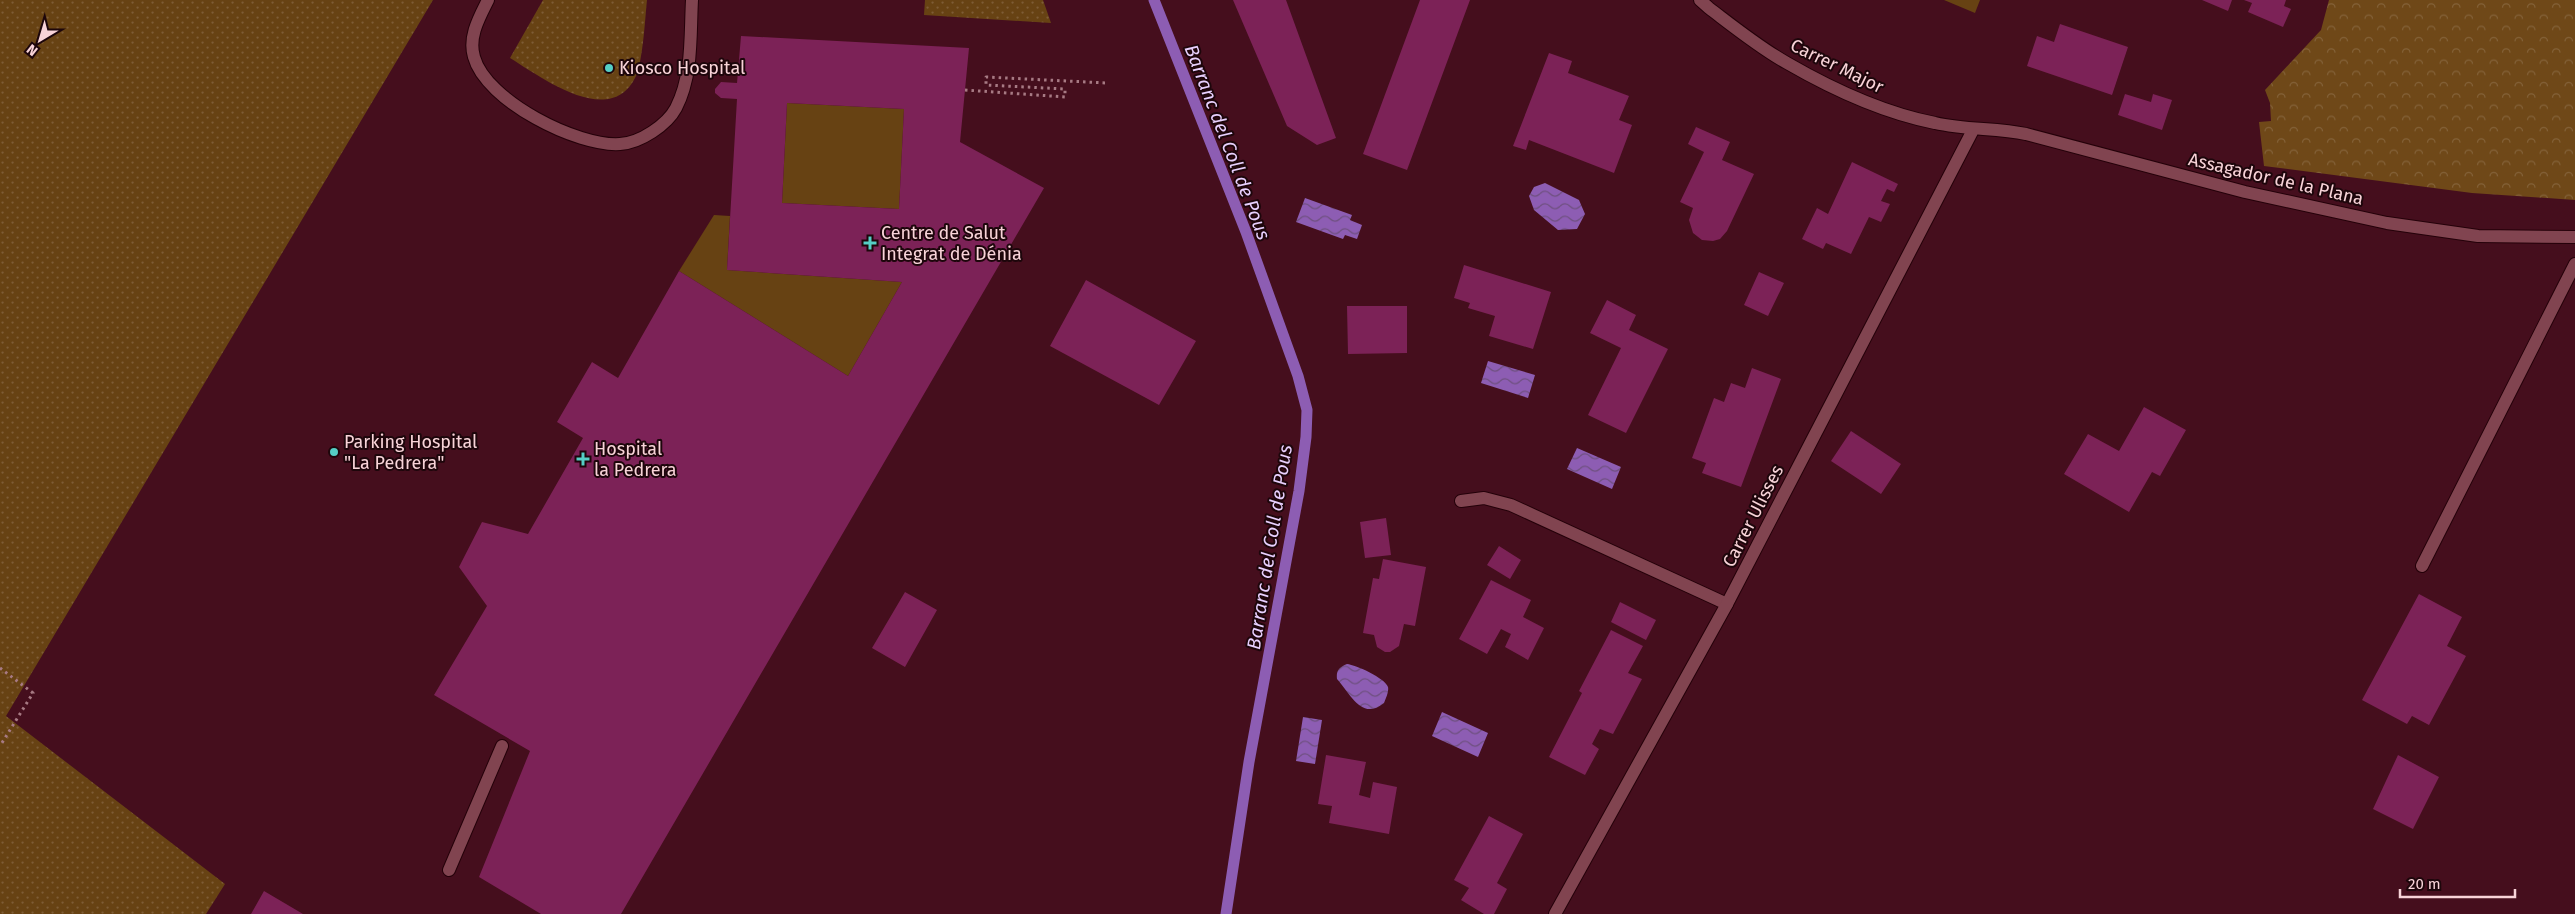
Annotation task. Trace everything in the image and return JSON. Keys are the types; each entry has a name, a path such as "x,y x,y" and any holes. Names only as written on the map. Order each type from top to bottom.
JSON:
{"street":[{"path":"488,0 474,29 474,57 485,79 502,98 528,115 574,134 590,140 620,144 638,140 658,127 675,110 686,84 692,0"},
{"name":"Carrer Major","path":"1700,0 1708,8 1786,62 1827,83 1896,112 1934,123 1973,130"},
{"name":"Assagador de la Plana","path":"1973,130 2004,130 2026,134 2245,192 2387,223 2478,236 2575,237"},
{"name":"Carrer Ulisses","path":"1555,914 1727,604 1973,130"},
{"path":"2422,566 2575,264"},
{"path":"1461,501 1484,498 1511,505 1727,604"},
{"path":"449,870 502,746"}],"path":[{"path":"965,90 1065,97 1066,89 986,85 986,77 1107,83"},
{"path":"0,668 33,693 0,746"}],"shaded area":[{"path":"0,0 433,0 6,716 225,884 206,914 0,914"},
{"path":"543,0 647,0 642,50 638,69 636,76 625,92 610,99 593,99 575,94 557,86 510,58"},
{"path":"925,0 1043,0 1051,23 924,15"},
{"path":"1944,0 1980,0 1975,13"},
{"path":"787,103 904,109 899,209 782,203"},
{"path":"714,215 730,216 727,270 902,282 848,376 679,271"}],"green space":[{"path":"2329,0 2575,0 2575,200 2472,193 2264,166 2259,122 2271,121 2270,103 2265,90 2321,30"}],"water":[{"path":"1545,183 1579,200 1585,214 1577,229 1558,230 1534,210 1529,196 1534,187"},
{"path":"1305,198 1352,215 1350,220 1362,225 1357,239 1345,235 1343,239 1296,222"},
{"path":"1488,361 1535,375 1528,398 1481,383"},
{"path":"1577,448 1621,467 1612,489 1567,469"},
{"path":"1347,664 1370,672 1386,683 1388,691 1384,703 1376,708 1369,709 1363,708 1352,698 1337,679 1339,670"},
{"path":"1442,712 1488,733 1478,757 1432,736"},
{"path":"1303,717 1322,720 1315,764 1296,761"}],"building":[{"path":"1233,0 1286,0 1336,138 1317,145 1287,126"},
{"path":"1420,0 1470,0 1407,170 1363,154"},
{"path":"2202,0 2232,0 2228,11"},
{"path":"2244,0 2286,0 2284,6 2291,9 2283,27 2248,12 2252,3"},
{"path":"2060,24 2128,47 2112,95 2027,66 2037,36 2054,42"},
{"path":"741,36 969,48 960,142 1044,188 621,914 541,914 479,877 530,751 434,695 487,606 459,567 482,522 528,534 583,438 557,422 592,362 618,378 679,271 848,376 902,282 727,270 737,99 721,98 715,93 715,89 721,82 737,83","holes":["787,103 904,109 899,209 782,203"]},
{"path":"1549,53 1572,61 1568,73 1629,96 1619,120 1632,125 1614,173 1529,140 1526,150 1513,146"},
{"path":"2125,94 2151,102 2153,94 2172,100 2162,130 2118,115"},
{"path":"1696,127 1730,142 1722,160 1754,174 1727,231 1720,239 1713,241 1702,240 1693,233 1689,220 1693,208 1680,202 1704,152 1688,144"},
{"path":"1852,162 1898,184 1894,192 1887,189 1881,201 1890,204 1881,222 1869,217 1851,254 1826,243 1823,249 1802,239 1817,208 1828,214"},
{"path":"1464,265 1551,292 1533,349 1489,336 1495,316 1468,308 1470,303 1454,298"},
{"path":"1759,272 1784,283 1768,316 1744,305"},
{"path":"1086,280 1196,341 1159,405 1050,346"},
{"path":"1607,300 1636,315 1629,330 1668,349 1626,433 1588,415 1621,348 1590,333"},
{"path":"1347,306 1407,306 1407,353 1348,354"},
{"path":"1752,368 1781,379 1741,487 1702,473 1706,463 1692,458 1714,398 1724,402 1731,383 1745,388"},
{"path":"2144,407 2186,430 2160,476 2152,472 2129,512 2064,474 2088,434 2119,451"},
{"path":"1851,431 1901,464 1881,494 1831,461"},
{"path":"1386,518 1391,555 1365,558 1360,522"},
{"path":"1499,546 1521,560 1510,579 1487,565"},
{"path":"1383,559 1426,567 1415,626 1404,624 1399,646 1390,652 1385,652 1377,647 1374,635 1363,633 1373,578 1379,579"},
{"path":"1491,580 1531,600 1523,617 1544,628 1528,660 1505,647 1511,634 1501,629 1487,654 1459,639"},
{"path":"905,592 937,610 905,667 872,648"},
{"path":"2419,594 2462,617 2447,646 2466,656 2429,725 2412,716 2407,724 2362,700"},
{"path":"1620,602 1656,620 1646,640 1611,622"},
{"path":"1611,630 1643,646 1628,673 1642,679 1613,734 1600,729 1592,744 1599,749 1585,775 1549,757 1582,693 1579,691"},
{"path":"1326,755 1366,762 1359,795 1370,798 1373,782 1397,787 1389,834 1329,823 1332,806 1318,804"},
{"path":"2398,755 2439,777 2413,829 2373,809"},
{"path":"1489,816 1523,834 1497,883 1507,889 1494,914 1484,914 1461,900 1469,888 1454,880"},
{"path":"264,891 303,914 251,914"}],"waterway":[{"name":"Barranc del Coll de Pous","path":"1154,0 1246,232 1298,376 1307,410 1306,437 1299,491 1249,762 1226,914"}],"place":[{"name":"Kiosco Hospital","path":"609,68"},
{"name":"Centre de Salut Integrat de Dénia","path":"870,243"},
{"name":"Parking Hospital \"La Pedrera\"","path":"334,452"},
{"name":"Hospital la Pedrera","path":"583,459"}]}
